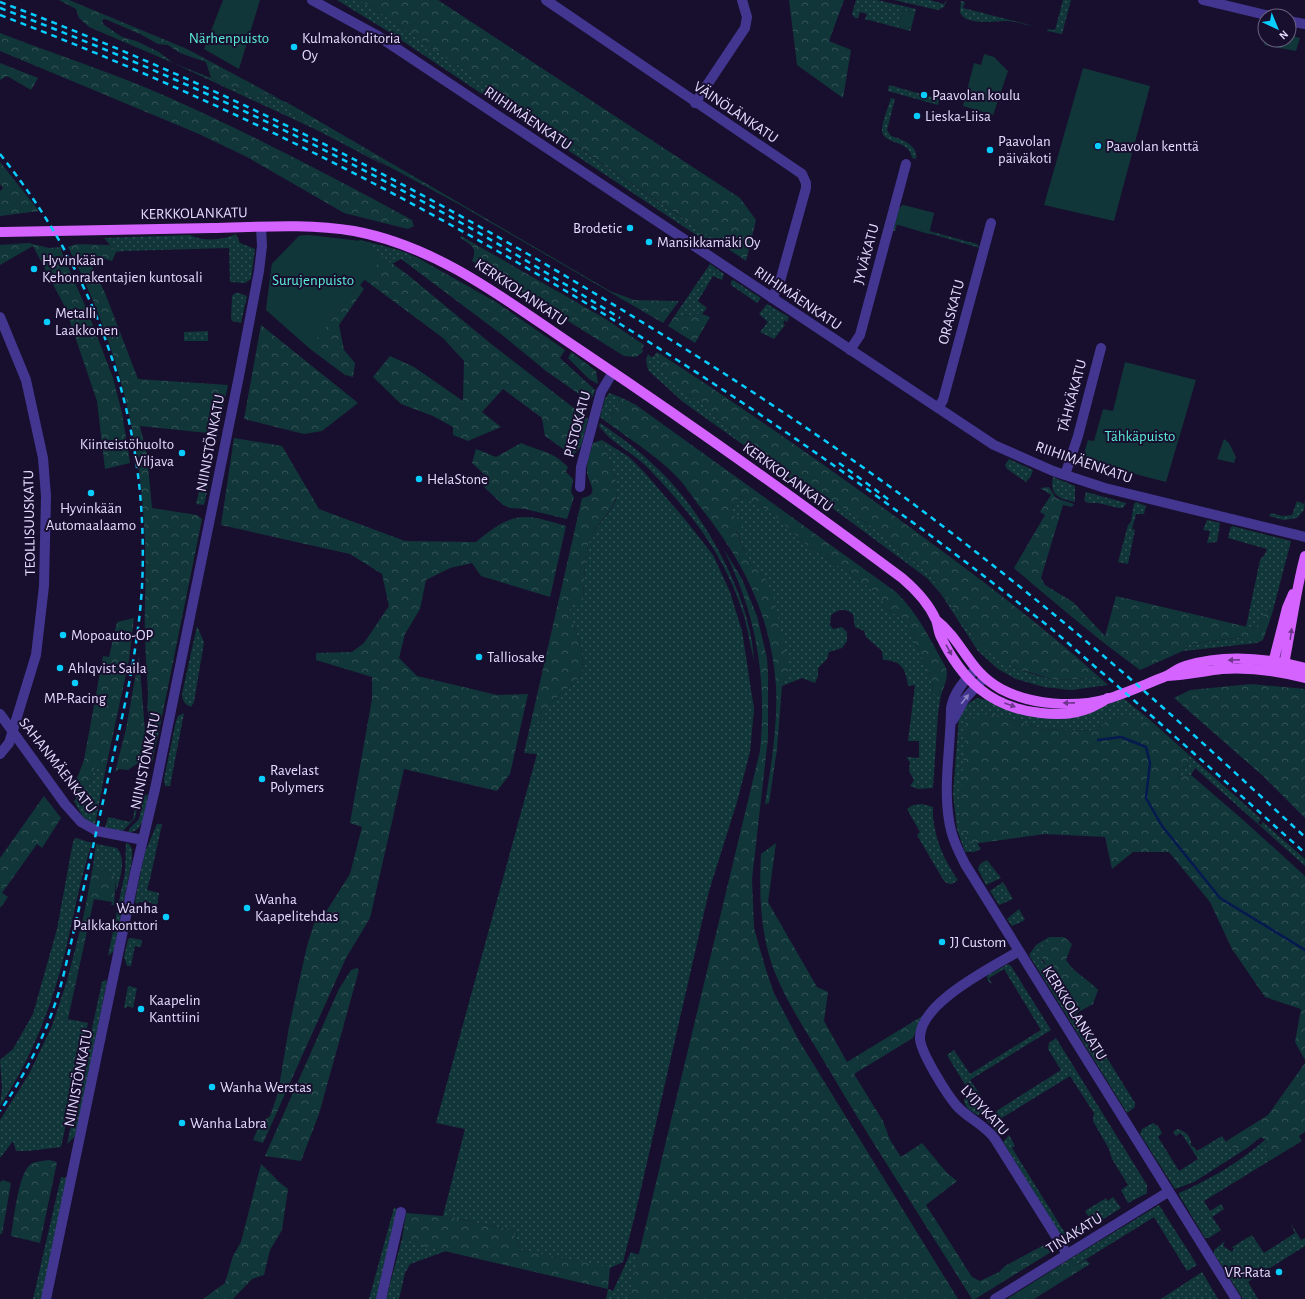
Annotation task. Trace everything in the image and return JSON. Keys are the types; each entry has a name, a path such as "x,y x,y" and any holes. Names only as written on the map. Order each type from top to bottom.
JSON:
{"main road":[{"name":"KERKKOLANKATU","path":"0,232 322,227 354,231 394,241 428,254 462,271 613,372 902,578 920,596 936,620 940,634 966,678 976,687"},
{"path":"1283,668 1289,646 1297,585 1305,556"},
{"path":"1272,666 1287,608 1297,585"},
{"name":"KERKKOLANKATU","path":"936,620 948,629 975,670 984,678"},
{"path":"976,687 1007,704 1032,712 1050,714 1076,713 1089,710 1108,698 1165,677 1186,666 1214,661 1242,659 1283,668 1305,668"},
{"path":"1283,668 1305,678"},
{"path":"984,678 1000,689 1033,701 1048,703 1077,702 1108,698"}],"street":[{"name":"RIIHIMÄENKATU","path":"312,0 378,36 994,445 1065,475 1146,498 1305,537"},
{"name":"VÄINÖLÄNKATU","path":"546,0 695,103 802,174 805,178 806,188 779,285 772,298"},
{"path":"695,103 745,28 747,17 742,0"},
{"path":"1204,0 1257,13"},
{"name":"JYVÄKATU","path":"850,350 860,336 906,164"},
{"name":"ORASKATU","path":"938,408 943,400 991,223"},
{"name":"NIINISTÖNKATU","path":"46,1299 143,840 158,778 245,345 259,272 262,246 261,227"},
{"name":"TEOLLISUUSKATU","path":"0,317 26,380 43,458 46,496 44,586 36,655 9,743 0,754"},
{"name":"TÄHKÄKATU","path":"1065,475 1078,436 1101,348"},
{"name":"PISTOKATU","path":"580,487 581,467 601,392 613,372"},
{"name":"KERKKOLANKATU","path":"975,670 966,678 953,698 948,796 949,820 954,841 965,864 1236,1299"},
{"name":"KERKKOLANKATU","path":"951,724 958,710 984,678"},
{"name":"SAHANMÄENKATU","path":"0,714 65,804 81,822 97,831 143,840"},
{"name":"LYIJYKATU","path":"1019,951 948,995 929,1016 920,1037 922,1050 956,1105 989,1131 1067,1254"},
{"name":"TINAKATU","path":"994,1299 1168,1192"},
{"path":"380,1299 401,1212"}],"green space":[{"path":"59,0 69,0 187,49 280,99 264,93 254,99 239,89 219,84 211,78 206,62 180,53 168,45 158,44 140,34 105,19 102,20 103,24 122,37 136,41 159,52 173,63 89,27 79,18 76,9"},
{"name":"Närhenpuisto","path":"223,0 260,0 239,69 204,49"},
{"path":"337,0 357,0 369,5 536,118 532,127 389,32"},
{"path":"357,0 438,0 740,198 756,220 746,261 369,5"},
{"path":"789,0 844,0 829,41 851,50 843,98 797,65"},
{"path":"856,0 877,0 916,9 915,13 903,10 898,26 911,29 910,31 865,20 867,14 860,12 858,18 855,18 852,14"},
{"path":"894,0 930,0 944,4 947,0 944,7 938,10"},
{"path":"1063,0 1071,0 1062,34 1047,31 1048,29 1055,30"},
{"path":"961,1 965,2 963,8 1034,26 1009,21 982,22 968,20 963,17 960,12"},
{"path":"903,10 915,13 911,29 898,26"},
{"path":"0,33 121,78 193,108 288,154 412,220 414,226 408,229 344,213 247,157 199,134 0,51"},
{"path":"1297,37 1300,38 1297,48"},
{"path":"1280,48 1297,48 1296,51"},
{"path":"984,54 994,57 1008,71 993,115 963,106 974,63 981,65"},
{"path":"0,63 38,78 31,90 7,76 0,80"},
{"path":"173,63 211,78 219,84 239,89 254,99 264,93 288,103 297,117 341,139 387,167 319,131"},
{"name":"Paavolan kenttä","path":"1083,68 1150,86 1114,221 1044,205"},
{"path":"889,85 939,99 938,105 888,91"},
{"path":"891,98 895,99 887,130 891,136 912,146 915,150 916,159 912,158 906,147 886,138 883,134 883,121"},
{"path":"288,103 610,291 634,300 679,301 663,323 462,206 297,117"},
{"path":"539,121 718,242 716,245 712,245 707,242 536,129"},
{"path":"0,162 39,211 0,216 0,191 3,188 0,184"},
{"path":"903,205 934,213 929,231 977,244 980,248 897,224 895,231 893,231 899,209"},
{"path":"903,205 934,213 929,234 895,224 899,209"},
{"path":"236,234 240,243 255,249 251,279 245,283 230,282 229,248 116,252 104,238 190,235 201,239 213,239 226,238"},
{"name":"Surujenpuisto","path":"309,235 364,289 339,325 344,350 355,363 353,377 345,375 309,348 309,336 266,310 272,264 299,236"},
{"name":"Surujenpuisto","path":"309,235 361,241 383,257 309,348 266,310 272,264 299,236"},
{"path":"461,236 604,318 644,345 642,349 643,352 636,357 624,356 472,261 474,249 460,238"},
{"path":"360,240 399,250 418,258 401,259 392,264 358,241"},
{"path":"361,241 408,275 490,343 588,419 581,446 573,456 545,436 542,418 503,389 482,412 501,427 468,441 453,435 453,427 433,416 401,404 373,377 390,356 414,367 463,401 464,361 443,338 365,280 349,260"},
{"path":"29,243 49,248 61,247 62,253 87,310 113,378 122,413 130,463 105,469 97,401 65,307 33,246 0,265 0,245"},
{"path":"76,244 110,245 116,252 112,261 85,253 105,293 138,379 228,385 217,434 140,426 147,455 152,508 197,515 202,519 159,731 151,722 148,710 145,624 145,554 143,508 138,463 130,419 119,376 105,333 88,290 68,247"},
{"path":"418,258 496,302 565,350 560,358 595,390 589,401 546,371 501,334 401,259"},
{"path":"710,264 724,274 722,280 713,276 698,301 707,308 702,314 674,317"},
{"path":"733,280 761,298 757,303 731,285 731,281"},
{"path":"235,293 247,296 241,323 232,321 231,318 232,296"},
{"path":"767,304 789,317 787,322 785,320 783,323 785,325 774,339 760,332 768,322 759,314"},
{"path":"702,314 710,317 695,343 668,326 674,317"},
{"path":"261,325 358,403 322,431 304,434 244,419"},
{"path":"208,331 208,341 184,341 184,332"},
{"path":"571,352 596,371 598,384 589,379 568,358"},
{"path":"657,352 788,440 939,548 1031,619 1098,676 1079,679 1055,680 1013,667 995,657 978,644 944,594 926,571 874,528 768,459 710,413 701,402 683,392 669,380 663,370 661,362 654,356"},
{"path":"648,354 651,357 654,356 661,362 663,370 669,380 683,392 701,402 710,413 768,459 874,528 926,571 944,594 978,644 1013,667 1036,675 1055,680 1079,679 1098,676 1108,685 1071,690 1044,687 1016,679 998,669 978,651 941,594 927,578 828,505 683,402 648,370 646,360"},
{"name":"Tähkäpuisto","path":"1125,362 1196,380 1166,482 1082,460 1088,440 1094,441 1103,409 1113,411"},
{"path":"609,393 620,397 608,423 600,417 605,399"},
{"path":"620,397 636,405 896,592 918,618 946,668 947,678 941,695 933,694 932,681 908,626 901,618 887,609 879,595 854,576 810,548 771,512 741,496 733,505 732,513 733,516 742,519 744,530 736,531 750,564 764,576 774,599 789,668 782,686 777,749 769,803 765,804 774,745 776,686 773,660 761,613 753,591 730,549 683,484 669,469 644,448 608,423"},
{"path":"600,423 631,445 659,470 676,488 708,532 734,584 744,610 751,636 754,660 744,616 736,594 706,536 665,486 643,463 610,438 599,426"},
{"path":"234,438 282,446 319,509 405,541 476,542 499,525 519,517 536,518 566,526 550,597 481,576 472,563 450,568 426,580 420,609 405,634 399,658 417,676 497,695 528,694 510,774 497,791 404,769 370,918 346,958 263,1143 253,1140 260,1124 270,1116 278,1093 289,1027 307,946 316,918 324,915 350,874 362,827 350,823 372,699 372,677 316,660 316,653 352,652 364,643 389,606 382,574 350,554 221,525"},
{"path":"1224,439 1229,443 1236,457 1234,463 1217,459"},
{"path":"602,440 629,457 644,472 683,517 713,555 730,592 742,631 754,709 750,752 737,802 709,891 623,1262 610,1268 521,1250 512,1230 443,1216 465,1129 436,1123 537,754 524,753 530,726 542,718 554,700 572,685 581,674 583,660 582,652 574,626 568,614 573,602 583,599 586,558 589,542 592,535 609,512 616,499 617,492 613,469"},
{"path":"602,440 616,480 617,493 616,499 610,510 595,530 589,542 586,558 583,599 580,603 573,603 568,614 574,626 582,652 583,660 581,674 572,685 554,700 543,718 530,726 582,498 591,494 592,491 587,468 588,461 593,443"},
{"path":"521,443 551,454 568,467 566,472 573,479 571,492 574,497 567,519 525,509 510,508 503,505 473,476 485,475 472,463 476,449 496,457"},
{"path":"1009,459 1033,470 1031,476 1026,482 1007,469 1005,465"},
{"path":"1053,477 1075,486 1075,502 1065,500 1057,496 1053,488"},
{"path":"204,480 209,481 209,483 204,505 196,504 200,488"},
{"path":"1049,487 1056,498 1074,504 1072,507 1063,505 1041,578 1045,585 1073,602 1105,636 1116,596 1252,628 1261,623 1265,610 1272,614 1263,640 1257,643 1242,637 1190,644 1183,651 1140,670 1092,633 1014,568 1045,515 1040,512 1051,495 1040,488"},
{"path":"1086,492 1126,504 1123,508 1119,508 1098,503 1088,503 1084,500"},
{"path":"741,496 771,512 810,548 854,576 879,595 887,609 901,618 908,626 932,681 933,693 941,695 938,713 933,788 918,789 910,786 914,780 909,771 910,762 906,757 919,758 919,741 908,741 915,685 908,686 906,675 902,667 889,660 883,660 882,651 866,637 864,631 855,627 853,614 842,610 831,615 830,625 833,629 842,627 847,632 847,641 842,648 829,652 827,659 818,668 818,676 815,683 802,678 782,686 789,668 764,576 750,564 736,530 731,510 735,501"},
{"path":"1305,500 1304,510 1297,518 1284,520 1269,516 1271,513 1282,516 1292,515 1297,501 1304,504"},
{"path":"1136,502 1146,506 1144,514 1136,514 1132,529 1135,530 1128,564 1118,562 1128,525 1131,522 1134,504"},
{"path":"1207,520 1220,523 1217,542 1207,543 1210,531 1203,530"},
{"path":"1232,526 1291,541 1272,614 1265,610 1261,623 1252,628 1246,627 1260,560 1267,549 1228,538"},
{"path":"723,548 742,579 757,616 767,658 768,738 752,879 754,928 766,970 774,993 798,1039 958,1299 628,1299 760,751 762,697 757,647 744,598 735,573"},
{"path":"134,618 129,660 106,767 95,767 89,785 75,796 68,786 78,776 84,760 103,656 109,657 117,622"},
{"path":"197,626 204,642 194,702 191,707 184,702 182,694"},
{"path":"1243,637 1257,643 1183,651 1190,644"},
{"path":"139,656 147,757 128,770 119,769 115,772 126,729"},
{"path":"1251,684 1305,689 1305,818 1263,776 1174,698 1190,690"},
{"path":"977,698 992,701 1018,712 1088,713 1123,698 1150,720 1109,719 1095,731 1043,729 990,713 972,844 977,843 981,849 974,852 965,852 957,829 953,794 959,717 966,705"},
{"path":"184,713 170,786 165,786 164,779 176,721 178,716"},
{"path":"990,713 1043,729 1095,731 1109,719 1123,717 1150,720 1188,754 1189,765 1180,769 1178,777 1191,775 1305,876 1305,1060 1295,1042 1301,1009 1265,997 1232,949 1210,902 1169,852 1133,852 1112,869 1105,837 1045,834 972,844 961,831 961,795 966,721"},
{"path":"149,719 159,731 152,763"},
{"path":"1188,754 1261,819 1258,823 1261,825 1263,822 1305,859 1305,866 1195,768 1191,775 1178,777 1180,769 1189,765"},
{"path":"95,767 106,767 95,825 83,817 74,801 76,799 75,796 89,785"},
{"path":"138,791 141,791 135,818 123,831 105,828 108,817 130,822 133,819"},
{"path":"148,794 144,818 141,824 138,829 128,832 139,819 144,796"},
{"path":"44,796 61,818 42,848 37,844 2,893 8,897 0,908 0,858"},
{"path":"922,804 933,807 934,826 943,855 958,880 953,883 948,884 944,881 917,835 920,832 907,809 913,805"},
{"path":"157,824 162,824 147,890 159,893 157,906 149,902 139,902 137,904 135,902 136,895 145,852"},
{"path":"76,838 92,843 86,861 66,950 45,1017 25,1062 0,1106 2,1088 0,1060 13,1049 33,1014 57,929 72,847 74,839"},
{"path":"126,843 129,844 132,849 132,860 114,951 108,956 125,872"},
{"path":"776,843 768,902 817,987 828,992 824,1021 847,1062 924,1015 913,1038 854,1074 883,1121 890,1140 901,1157 922,1143 947,1173 957,1181 926,1205 972,1277 980,1281 999,1272 1005,1266 1044,1245 1051,1252 975,1299 972,1299 863,1126 793,1010 775,973 763,929 760,884 761,854"},
{"path":"96,844 117,848 120,853 122,858 122,869 116,892 116,878 105,870 93,866"},
{"path":"987,860 1001,878 986,885 978,869 980,864"},
{"path":"93,866 105,870 116,878 114,905 111,905 112,902 94,899 68,1019 66,1025 63,1027"},
{"path":"1003,882 1013,899 999,905 990,891"},
{"path":"88,899 66,1025 68,1019 88,1023 61,1147 16,1151 13,1141 0,1158 0,1120 29,1074 52,1026 67,981"},
{"path":"1019,909 1025,920 1012,926 1007,919"},
{"path":"1049,937 1040,950 1042,961 1051,971 1075,1013 1081,1016 1135,1103 1135,1107 1127,1113 1029,955 1036,945"},
{"path":"1049,937 1064,937 1072,944 1066,960 1073,969 1098,990 1093,1004 1075,1014 1040,955 1040,950"},
{"path":"132,938 142,940 141,947 135,946 131,966 127,966 124,957 128,939"},
{"path":"1008,964 1011,966 1051,1030 970,1080 983,1099 982,1112 978,1115 970,1111 965,1105 964,1099 970,1093 947,1055 954,1050 970,1074 1041,1030 1004,969 989,978 992,984 988,981 988,975"},
{"path":"357,968 359,970 319,1114 301,1161 265,1156 339,989 351,970"},
{"path":"105,980 107,981 77,1134 67,1144 102,982"},
{"path":"128,986 137,988 133,1008 127,1006 124,1008"},
{"path":"1056,1038 1147,1185 1147,1193 1128,1203 1121,1190 1128,1185 1112,1159 1109,1149 1093,1121 1094,1113 1070,1076 1000,1119 1006,1129 997,1132 986,1120 1001,1108 1061,1070 1048,1049 1049,1043"},
{"path":"1305,1063 1305,1132 1299,1136 1302,1141 1269,1161 1265,1140 1261,1137 1247,1148 1233,1148 1228,1140 1268,1115"},
{"path":"1153,1123 1158,1126 1162,1133 1158,1137 1179,1171 1198,1159 1181,1133 1176,1136 1173,1132 1177,1129 1188,1135 1191,1146 1197,1151 1222,1136 1226,1142 1228,1140 1233,1148 1247,1148 1194,1182 1175,1189 1140,1134 1142,1129"},
{"path":"1009,1135 1015,1146 1012,1148 1065,1233 1069,1233 1083,1225 1086,1230 1069,1241 1062,1237 1003,1142"},
{"path":"1265,1140 1269,1161 1204,1201 1210,1211 1221,1204 1224,1209 1212,1217 1221,1230 1209,1238 1205,1238 1179,1193 1224,1170"},
{"path":"49,1160 57,1162 40,1243 11,1236 20,1187 27,1169 33,1163"},
{"path":"261,1164 288,1189 282,1230 270,1250 264,1275 252,1279 233,1299 203,1299 225,1283 233,1256 241,1242"},
{"path":"61,1177 68,1178 45,1284 41,1299 33,1299"},
{"path":"3,1180 11,1183 2,1234 0,1234 0,1182"},
{"path":"1113,1197 1121,1208 1094,1225 1085,1211 1106,1198 1108,1201"},
{"path":"1159,1205 1197,1265 1187,1271 1154,1217 1075,1266 1070,1259"},
{"path":"394,1208 399,1209 376,1299 369,1299"},
{"path":"406,1213 443,1216 512,1230 521,1250 610,1267 608,1289 427,1247 402,1239"},
{"path":"1290,1222 1301,1240 1305,1238 1305,1246 1248,1282 1258,1299 1243,1299 1214,1254 1214,1250 1225,1241 1223,1246 1232,1252 1234,1249 1232,1247 1252,1235 1264,1253 1295,1233"},
{"path":"402,1239 446,1251 410,1264 405,1273 399,1299 386,1299"},
{"path":"631,1252 639,1255 629,1299 606,1299 608,1289 613,1291"},
{"path":"1070,1259 1075,1266 1086,1260 1090,1264 1034,1299 1007,1299"},
{"path":"1202,1272 1218,1299 1161,1299"}],"waterway":[{"path":"1098,740 1121,737 1146,747 1150,763 1146,798 1162,826 1220,898 1305,950"}],"railway":[{"path":"0,2 151,63 225,96 371,168 514,246 629,314 719,370 894,489 1050,611 1133,681 1305,837"},
{"path":"0,8 62,32 186,84 308,142 428,204 537,267 620,318"},
{"path":"0,15 139,71 275,134 409,202 540,276 668,354 793,437 915,524 1043,622 1156,720 1305,853"},
{"path":"0,154 35,202 66,252 91,303 112,357 127,412 137,469 142,527 142,587 130,680 64,973 46,1028 21,1079 0,1111"},
{"path":"839,463 892,502"}],"place":[{"name":"Kulmakonditoria Oy","path":"294,47"},
{"name":"Paavolan koulu","path":"924,95"},
{"name":"Lieska-Liisa","path":"917,116"},
{"name":"Paavolan kenttä","path":"1098,146"},
{"name":"Paavolan päiväkoti","path":"990,150"},
{"name":"Brodetic","path":"630,228"},
{"name":"Mansikkamäki Oy","path":"649,242"},
{"name":"Hyvinkään Kehonrakentajien kuntosali","path":"34,269"},
{"name":"Metalli Laakkonen","path":"47,322"},
{"name":"Kiinteistöhuolto Viljava","path":"182,453"},
{"name":"HelaStone","path":"419,479"},
{"name":"Hyvinkään Automaalaamo","path":"91,493"},
{"name":"Mopoauto-OP","path":"63,635"},
{"name":"Talliosake","path":"479,657"},
{"name":"Ahlqvist Saila","path":"60,668"},
{"name":"MP-Racing","path":"75,683"},
{"name":"Ravelast Polymers","path":"262,779"},
{"name":"Wanha Kaapelitehdas","path":"247,908"},
{"name":"Wanha Palkkakonttori","path":"166,917"},
{"name":"JJ Custom","path":"942,942"},
{"name":"Kaapelin Kanttiini","path":"141,1009"},
{"name":"Wanha Werstas","path":"212,1087"},
{"name":"Wanha Labra","path":"182,1123"},
{"name":"VR-Rata","path":"1279,1272"}]}
